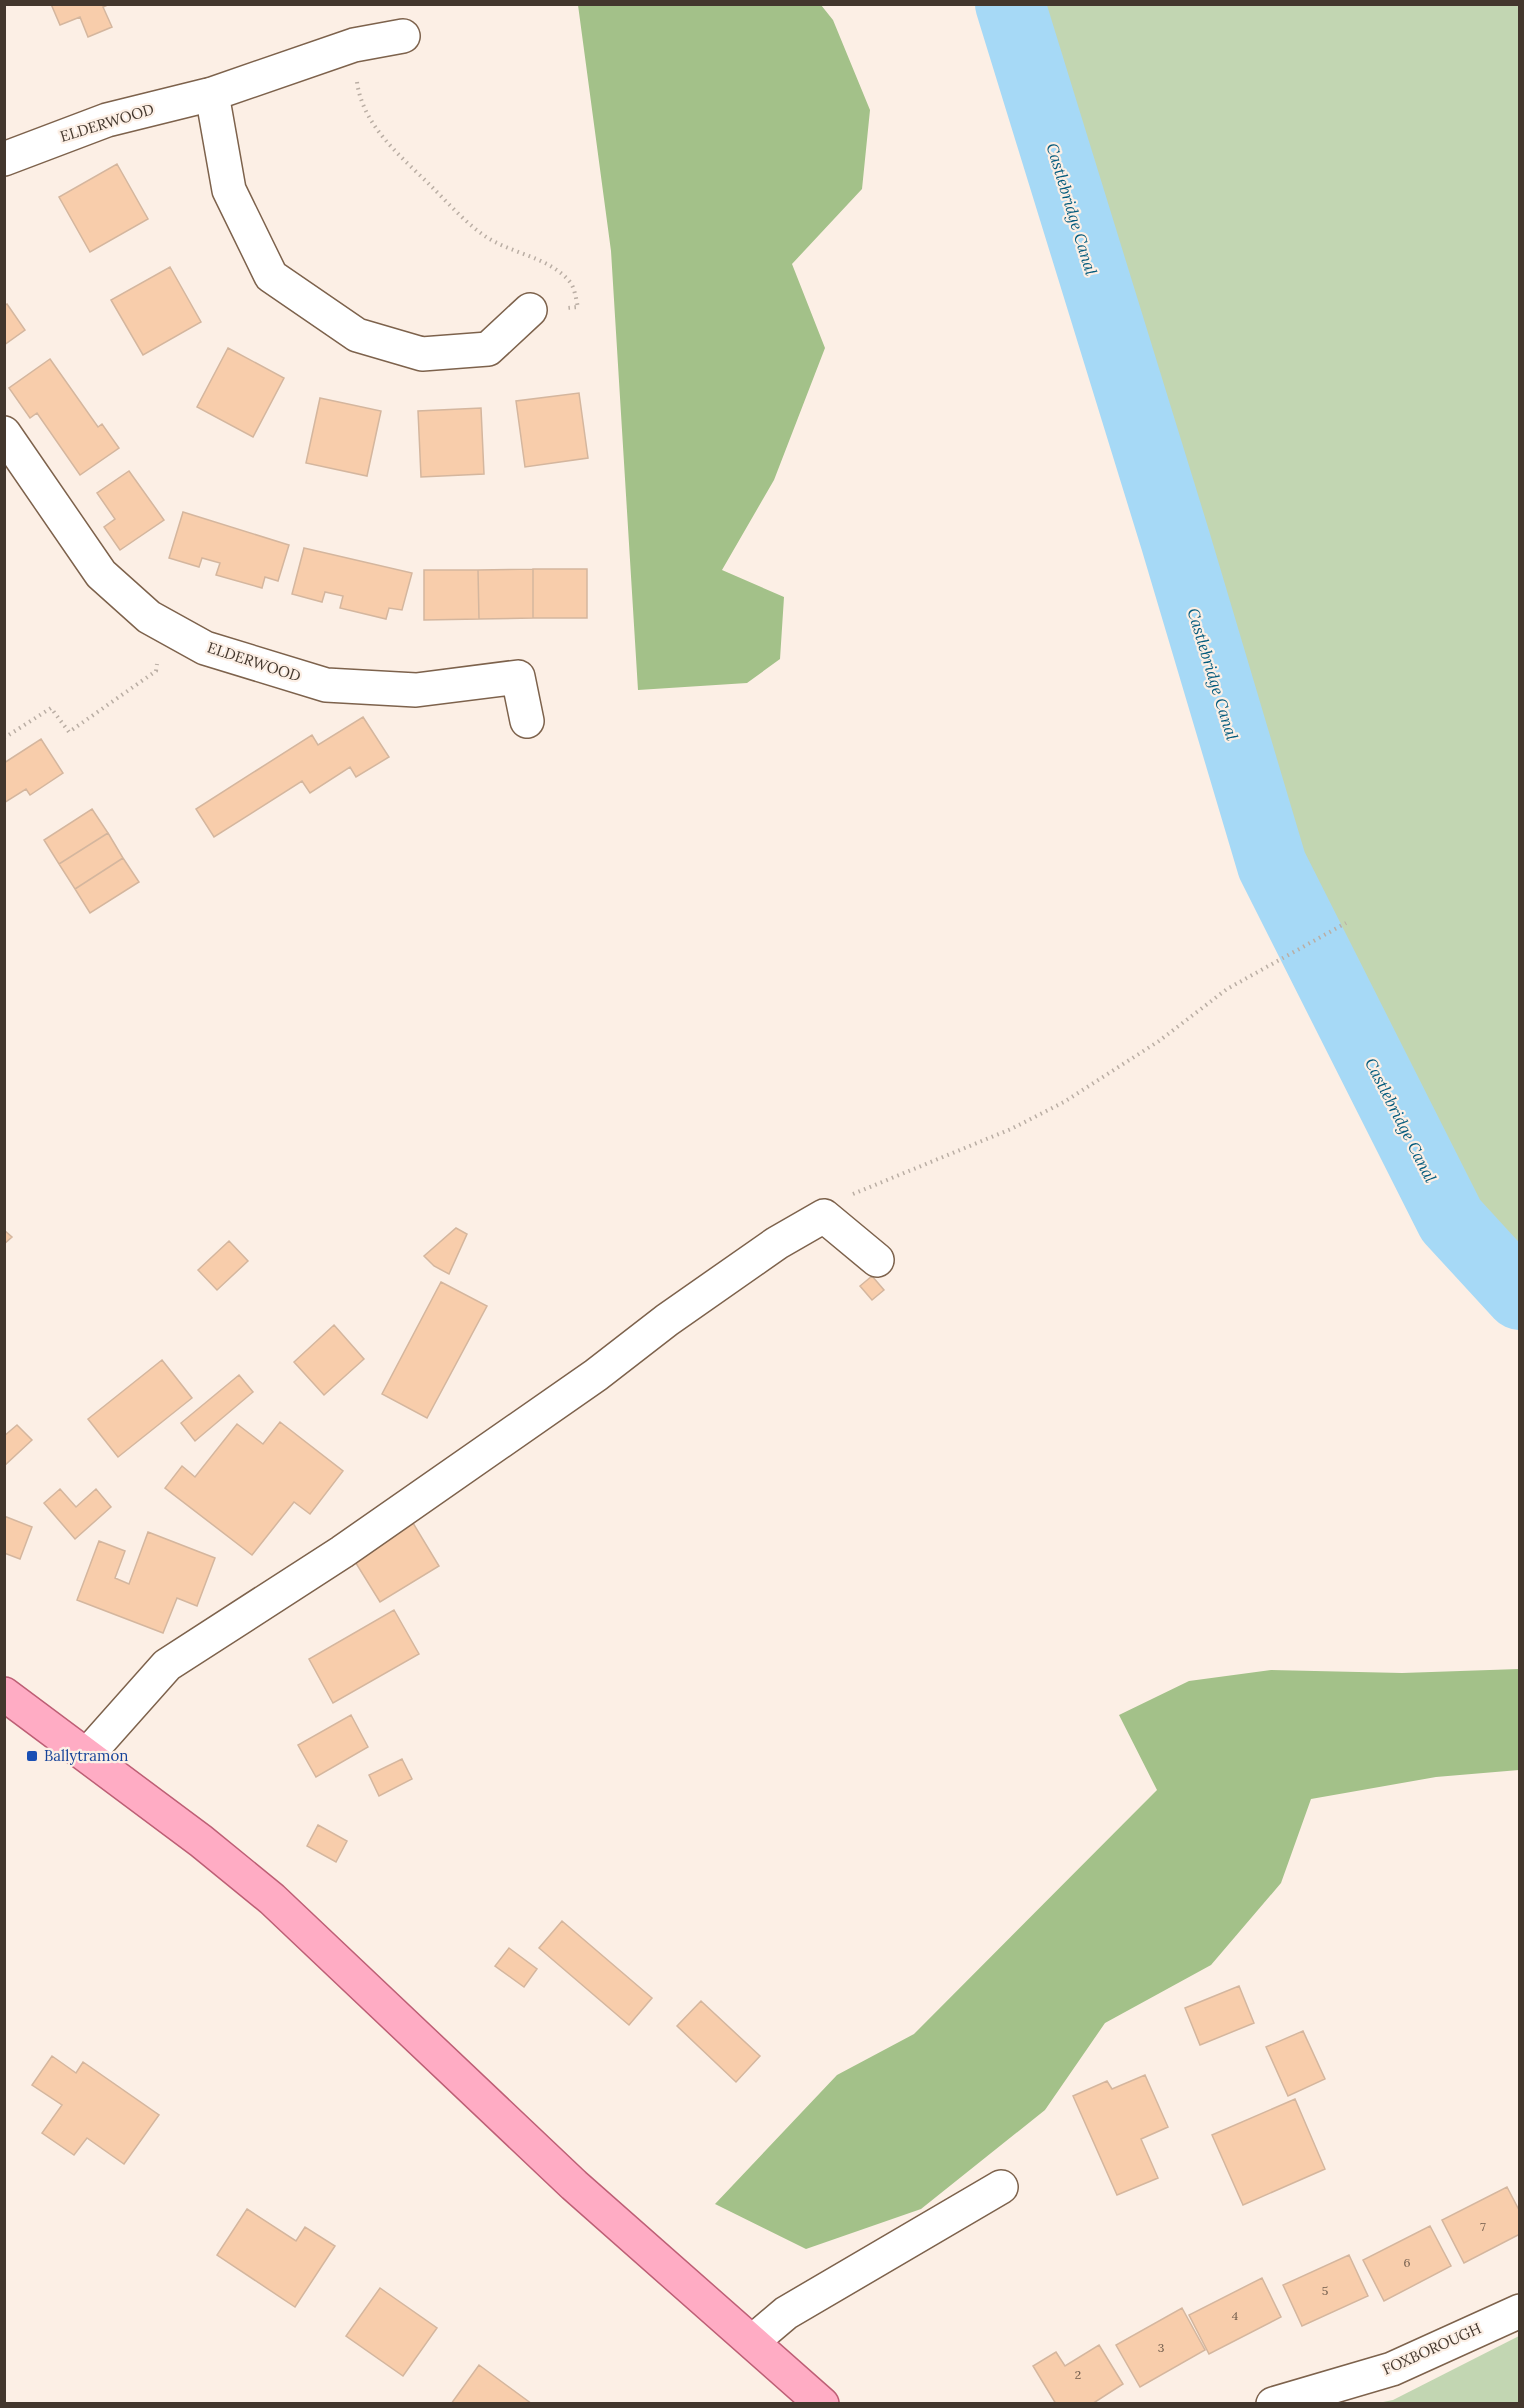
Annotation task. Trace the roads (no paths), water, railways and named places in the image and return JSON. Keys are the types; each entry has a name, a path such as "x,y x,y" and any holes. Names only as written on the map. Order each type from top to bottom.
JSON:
{"main road":[{"path":"4,1694 87,1755 272,1899 574,2185 822,2403"}],"street":[{"name":"ELDERWOOD","path":"4,159 107,120 212,94 354,45 403,36"},
{"path":"212,94 229,190 271,276 357,335 422,354 488,349 530,310"},
{"name":"ELDERWOOD","path":"4,433 101,574 149,617 163,625 206,648 326,685 416,690 518,677 527,721"},
{"path":"87,1755 167,1665 342,1552 596,1375 666,1320 777,1242 824,1216 877,1260"},
{"path":"753,2341 786,2313 1001,2187"},
{"name":"FOXBOROUGH","path":"1273,2403 1392,2369 1520,2311"}],"waterway":[{"name":"Castlebridge Canal","path":"1010,4 1175,539 1272,865 1451,1220 1520,1295"}],"place":[{"name":"Ballytramon","path":"32,1756"}]}
